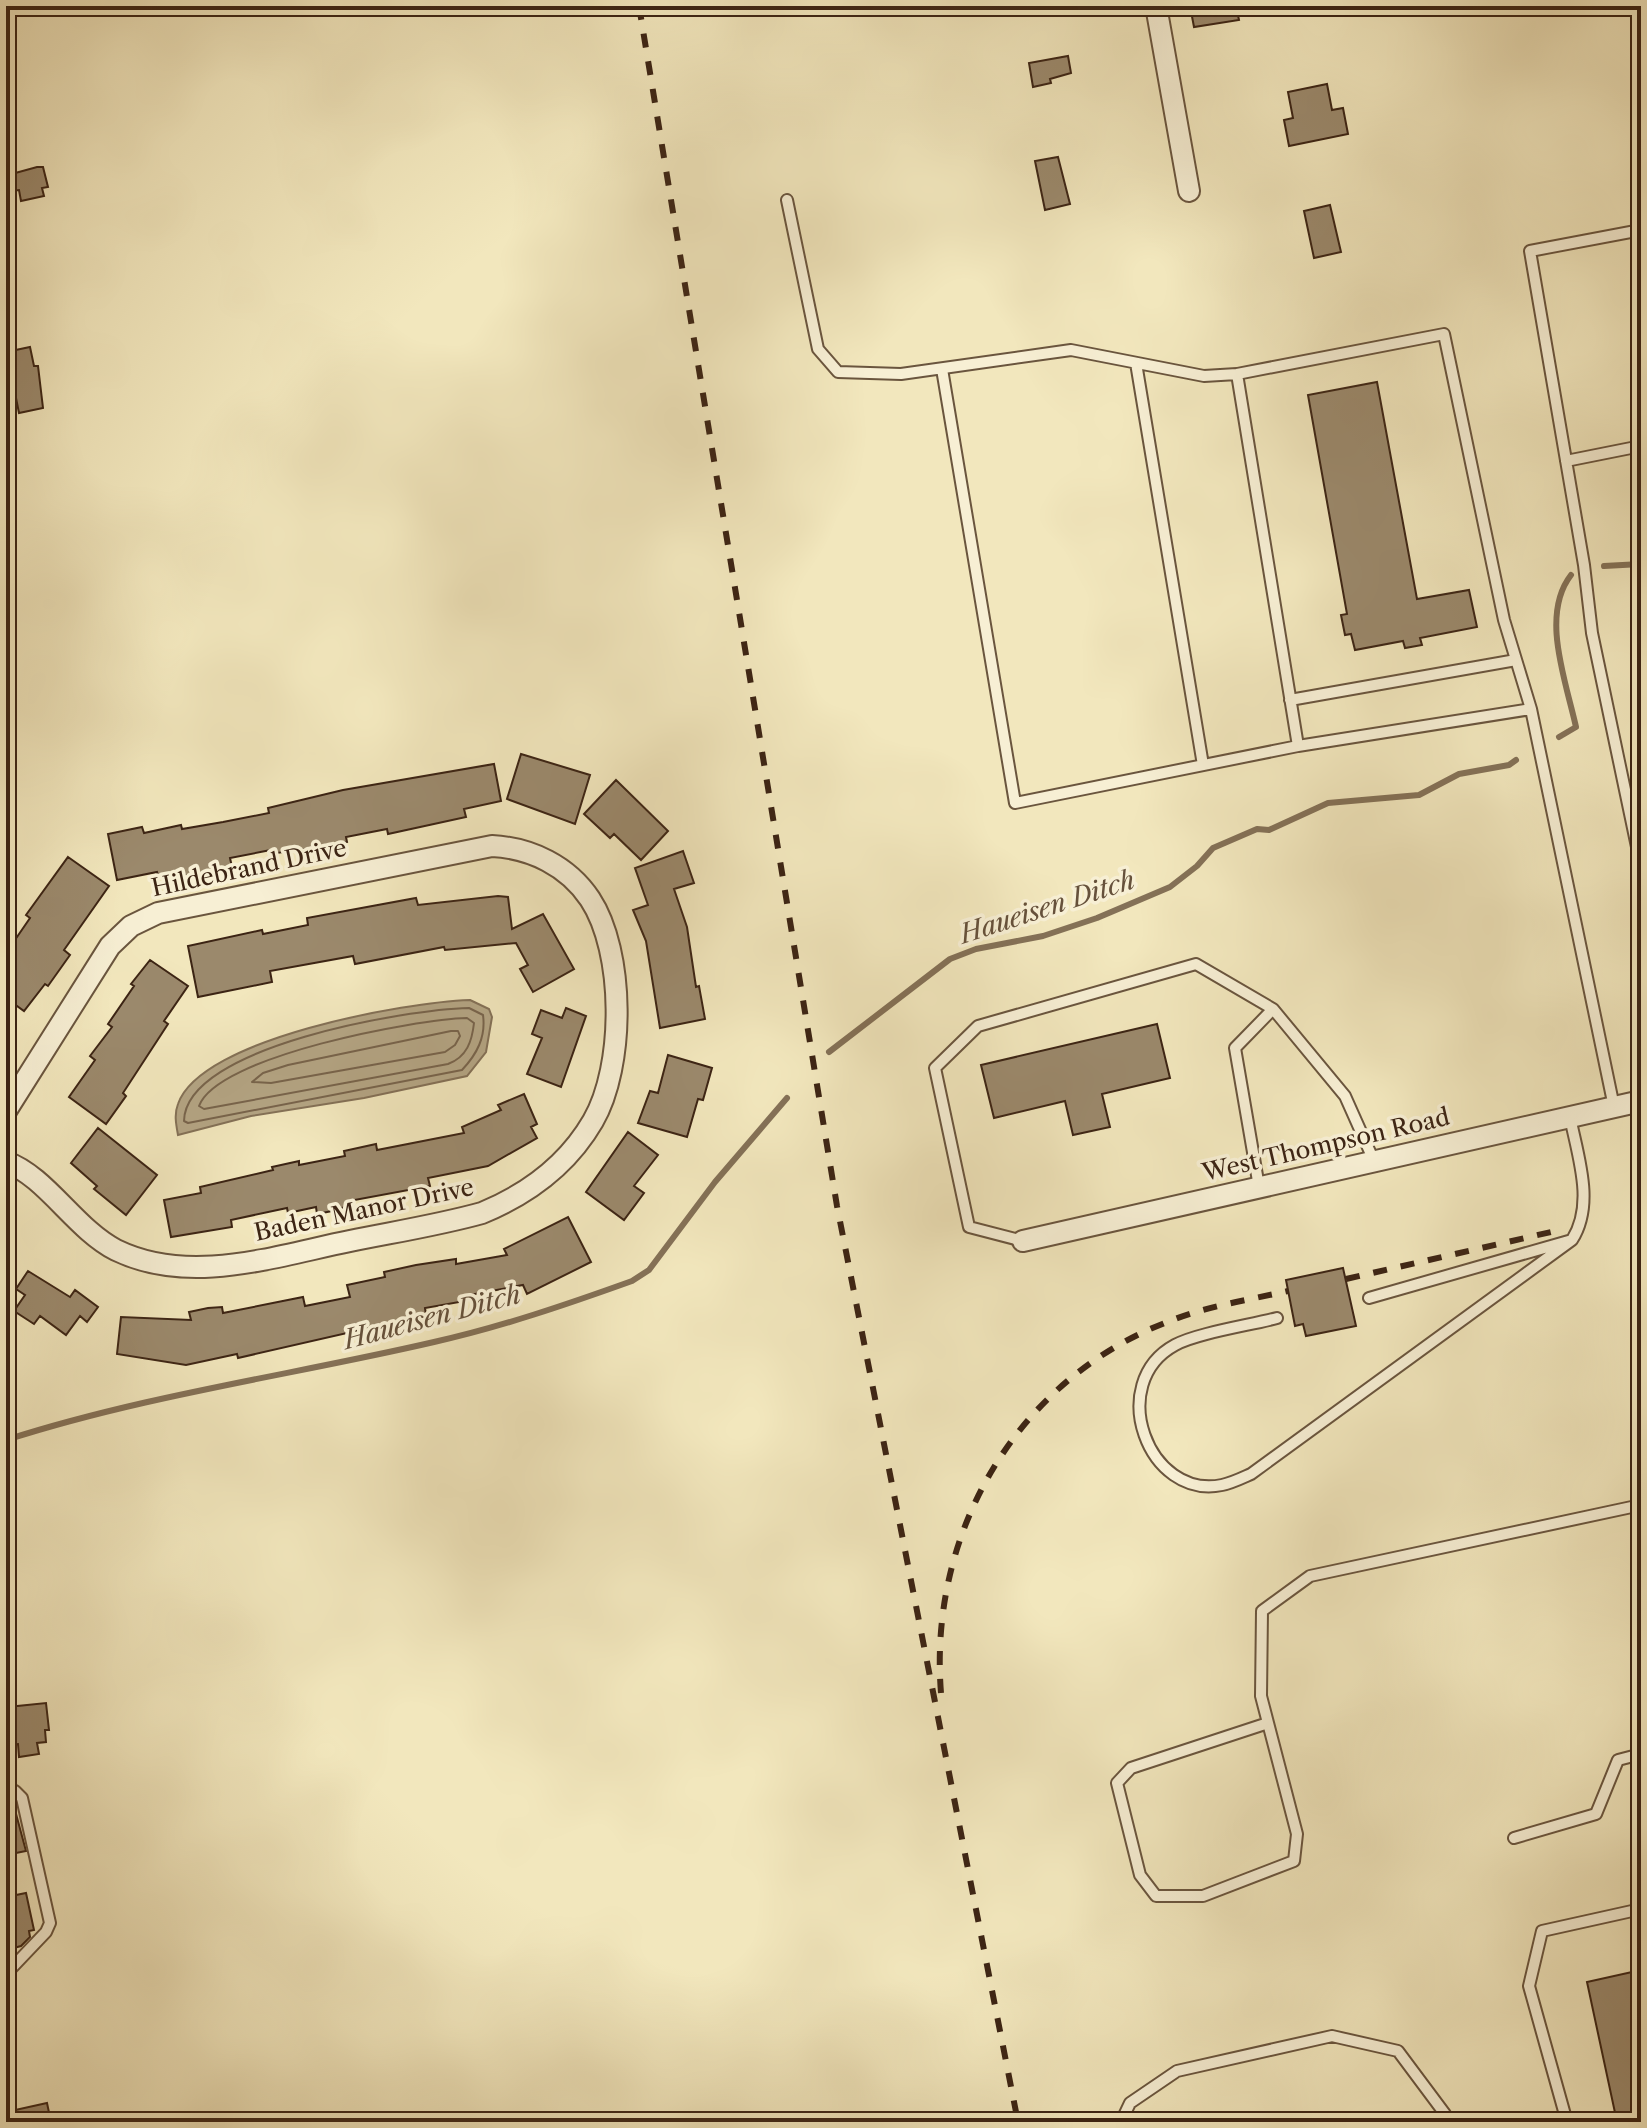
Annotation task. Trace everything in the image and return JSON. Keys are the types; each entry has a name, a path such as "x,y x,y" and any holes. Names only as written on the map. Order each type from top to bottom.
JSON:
{"street":[{"path":"1156,6 1189,191"},
{"name":"Hildebrand Drive","path":"6,1111 110,946 143,919 175,908 475,847 508,847 552,863"},
{"name":"Baden Manor Drive","path":"6,1162 29,1176 109,1246 135,1257 181,1267 231,1265 463,1218 502,1204 538,1182 576,1145 594,1120 613,1065 618,1008 603,931 583,890 552,863"},
{"name":"West Thompson Road","path":"1023,1241 1641,1101"}],"lane":[{"path":"787,200 818,349 838,372 901,374 1071,350 1204,376 1237,374 1444,334 1504,620 1531,709 1614,1107"},
{"path":"1641,230 1530,251 1592,633 1641,866"},
{"path":"1136,363 1203,765"},
{"path":"942,369 1015,803 1298,746 1531,709"},
{"path":"1237,374 1298,746"},
{"path":"1566,461 1641,446"},
{"path":"1290,700 1516,660"},
{"path":"1023,1241 969,1227 935,1068 978,1026 1196,964 1273,1009 1345,1096 1374,1161"},
{"path":"1259,1187 1235,1048 1273,1009"},
{"path":"1277,1318 1176,1344 1160,1357 1142,1382 1138,1409 1145,1439 1161,1465 1185,1480 1220,1486 1251,1474 1572,1240 1584,1221 1583,1180 1570,1117"},
{"path":"1369,1298 1572,1240"},
{"path":"1268,1723 1131,1768 1117,1783 1140,1875 1156,1896 1203,1896 1294,1861 1297,1834 1261,1696 1262,1611 1310,1576 1641,1505"},
{"path":"1514,1838 1596,1814 1618,1760 1641,1754"},
{"path":"6,1792 15,1791 22,1798 50,1923 46,1932 6,1974"},
{"path":"1567,2122 1529,1986 1542,1931 1641,1909"},
{"path":"1121,2122 1130,2103 1177,2071 1332,2036 1398,2051 1445,2114 1447,2122"}],"water":[{"path":"470,1000 489,1009 492,1017 486,1052 467,1076 364,1098 251,1116 178,1135 178,1104 195,1081 224,1060 309,1028 356,1016"}],"building":[{"path":"1190,6 1236,6 1239,20 1194,27"},
{"path":"1068,56 1071,73 1050,79 1051,83 1033,87 1029,63"},
{"path":"1327,84 1332,110 1343,108 1348,134 1289,146 1284,120 1293,118 1288,92"},
{"path":"1058,157 1070,204 1045,210 1035,161"},
{"path":"43,167 48,187 42,188 44,196 21,201 19,190 11,191 8,175"},
{"path":"1330,205 1341,252 1314,258 1304,211"},
{"path":"30,347 34,366 38,366 43,408 19,413 15,393 12,394 6,352"},
{"path":"1377,382 1417,599 1469,590 1477,627 1420,638 1422,645 1405,648 1403,641 1355,650 1351,634 1345,635 1341,615 1347,614 1308,395"},
{"path":"521,754 590,775 575,824 507,799"},
{"path":"494,764 501,801 464,809 466,817 388,834 387,829 346,837 347,842 328,846 277,853 276,849 230,858 232,867 199,874 159,878 157,872 117,880 108,834 142,827 144,833 181,825 182,829 223,822 269,813 268,808 343,790"},
{"path":"616,780 668,831 641,860 614,834 610,838 584,814"},
{"path":"683,851 694,883 674,889 687,927 696,987 699,986 705,1019 660,1028 646,941 633,910 648,905 635,868"},
{"path":"68,857 109,886 64,950 70,955 48,986 45,984 24,1011 6,998 6,953 30,918 26,915"},
{"path":"508,897 512,929 543,914 574,969 533,992 520,969 528,965 516,943 445,950 444,947 355,964 353,956 270,971 272,982 198,997 188,946 262,930 263,934 308,925 307,918 416,898 418,905"},
{"path":"150,960 188,986 164,1021 168,1024 123,1093 126,1096 106,1124 69,1097 95,1060 90,1056 112,1027 108,1024 134,986 131,984"},
{"path":"566,1008 586,1016 561,1087 527,1074 542,1038 532,1034 541,1010 562,1018"},
{"path":"1157,1024 1170,1078 1102,1094 1110,1127 1073,1135 1065,1101 994,1118 981,1065"},
{"path":"668,1055 712,1068 703,1100 698,1099 687,1137 638,1123 650,1091 658,1093"},
{"path":"524,1094 537,1124 531,1127 537,1138 488,1166 428,1178 430,1186 349,1201 350,1205 337,1210 317,1214 316,1207 288,1213 287,1208 231,1220 232,1227 171,1237 164,1200 201,1193 200,1187 273,1170 272,1167 345,1156 344,1151 376,1144 377,1150 464,1133 462,1127 501,1110 498,1105"},
{"path":"98,1128 157,1175 126,1215 94,1189 97,1186 71,1163"},
{"path":"628,1132 658,1155 634,1186 644,1193 624,1220 586,1192"},
{"path":"568,1217 591,1262 527,1294 523,1285 464,1296 465,1301 425,1308 426,1315 238,1358 237,1354 186,1365 117,1354 121,1317 191,1320 189,1312 208,1308 222,1307 223,1313 303,1297 305,1306 350,1297 347,1285 385,1277 384,1272 456,1259 456,1264 507,1255 504,1249"},
{"path":"1343,1268 1356,1326 1306,1336 1303,1324 1295,1326 1286,1280"},
{"path":"28,1271 70,1297 75,1290 98,1307 87,1322 80,1316 66,1335 40,1316 34,1324 14,1311 25,1295 16,1289"},
{"path":"46,1703 49,1730 45,1730 46,1742 37,1743 39,1754 19,1757 18,1744 6,1745 8,1707"},
{"path":"12,1799 26,1851 6,1855 6,1800"},
{"path":"26,1893 34,1930 29,1931 30,1937 21,1946 10,1949 6,1897"},
{"path":"1641,1970 1641,2122 1617,2122 1587,1982"},
{"path":"47,2103 51,2122 6,2122 6,2112"}],"waterway":[{"name":"Haueisen Ditch","path":"1604,566 1641,564"},
{"name":"Haueisen Ditch","path":"1559,737 1576,727 1556,629 1557,609 1571,575"},
{"name":"Haueisen Ditch","path":"829,1052 950,959 976,949 1043,936 1097,918 1170,887 1197,866 1213,848 1257,829 1269,830 1328,803 1419,795 1459,774 1509,765 1516,760"},
{"name":"Haueisen Ditch","path":"6,1440 112,1410 459,1336 632,1281 649,1270 715,1182 787,1098"}],"railway":[{"path":"639,6 837,1206 1018,2122"},
{"path":"1346,1279 1551,1232"},
{"path":"941,1693 941,1633 950,1575 967,1520 993,1468 1027,1422 1068,1381 1116,1347 1184,1316 1288,1291"}]}
